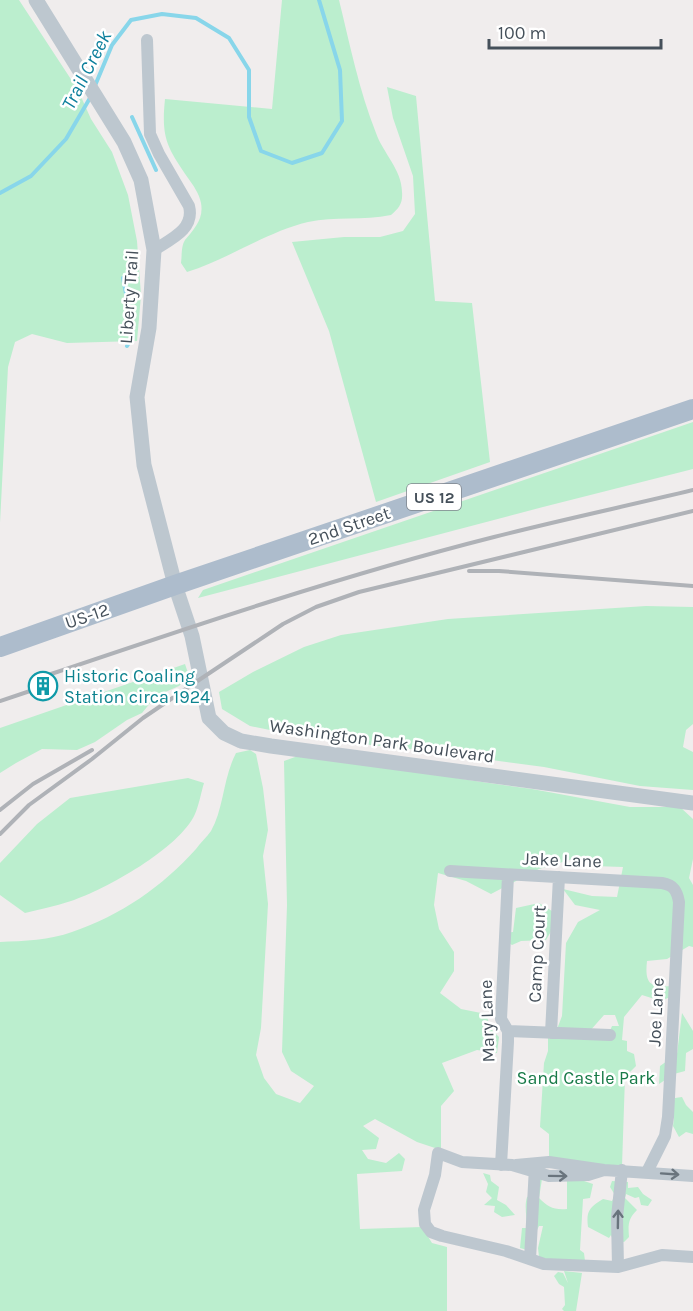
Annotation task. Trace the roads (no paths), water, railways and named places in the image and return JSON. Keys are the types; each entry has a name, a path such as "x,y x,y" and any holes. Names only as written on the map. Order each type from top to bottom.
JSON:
{"main road":[{"name":"2nd Street","path":"175,585 693,409"},
{"name":"US-12","path":"0,647 175,585"}],"street":[{"name":"Liberty Trail","path":"36,0 124,142 141,180 154,250 149,328 137,397 144,465 175,585"},
{"path":"147,40 150,134 191,212 188,225 184,230 154,250"},
{"name":"Washington Park Boulevard","path":"175,585 192,636 210,718 224,733 241,741 693,804"},
{"name":"Jake Lane","path":"450,871 662,883 673,886"},
{"name":"Mary Lane","path":"506,1165 508,1031 501,1019 508,876"},
{"name":"Camp Court","path":"551,1033 559,877"},
{"name":"Joe Lane","path":"647,1172 665,1136 669,1117 679,903 673,886"},
{"path":"508,1031 610,1035"},
{"path":"693,1176 622,1170 604,1170 584,1176 549,1176 535,1167 462,1162 438,1153 435,1175 424,1210 425,1224 431,1232 544,1263 618,1267 662,1255 693,1257"},
{"path":"530,1259 535,1167"},
{"path":"618,1267 617,1217 622,1170"}],"waterway":[{"name":"Trail Creek","path":"94,88 112,45 131,20 162,14 196,18 229,38 249,70 249,117 261,151 292,163 322,153 342,121 340,70 319,0"},
{"name":"Trail Creek","path":"0,193 31,176 66,139 90,98"},
{"path":"132,117 156,170"},
{"path":"123,278 133,336 127,346"}],"railway":[{"path":"48,675 326,584 519,531 693,490"},
{"path":"0,834 29,805 143,718 283,624 316,607 359,592 693,511"},
{"path":"469,571 499,571 693,586"},
{"path":"0,701 36,689"},
{"path":"0,810 33,784 92,750"}],"place":[{"name":"Historic Coaling Station circa 1924","path":"43,686"}],"park label":[{"name":"Sand Castle Park","path":"586,1078"}]}
